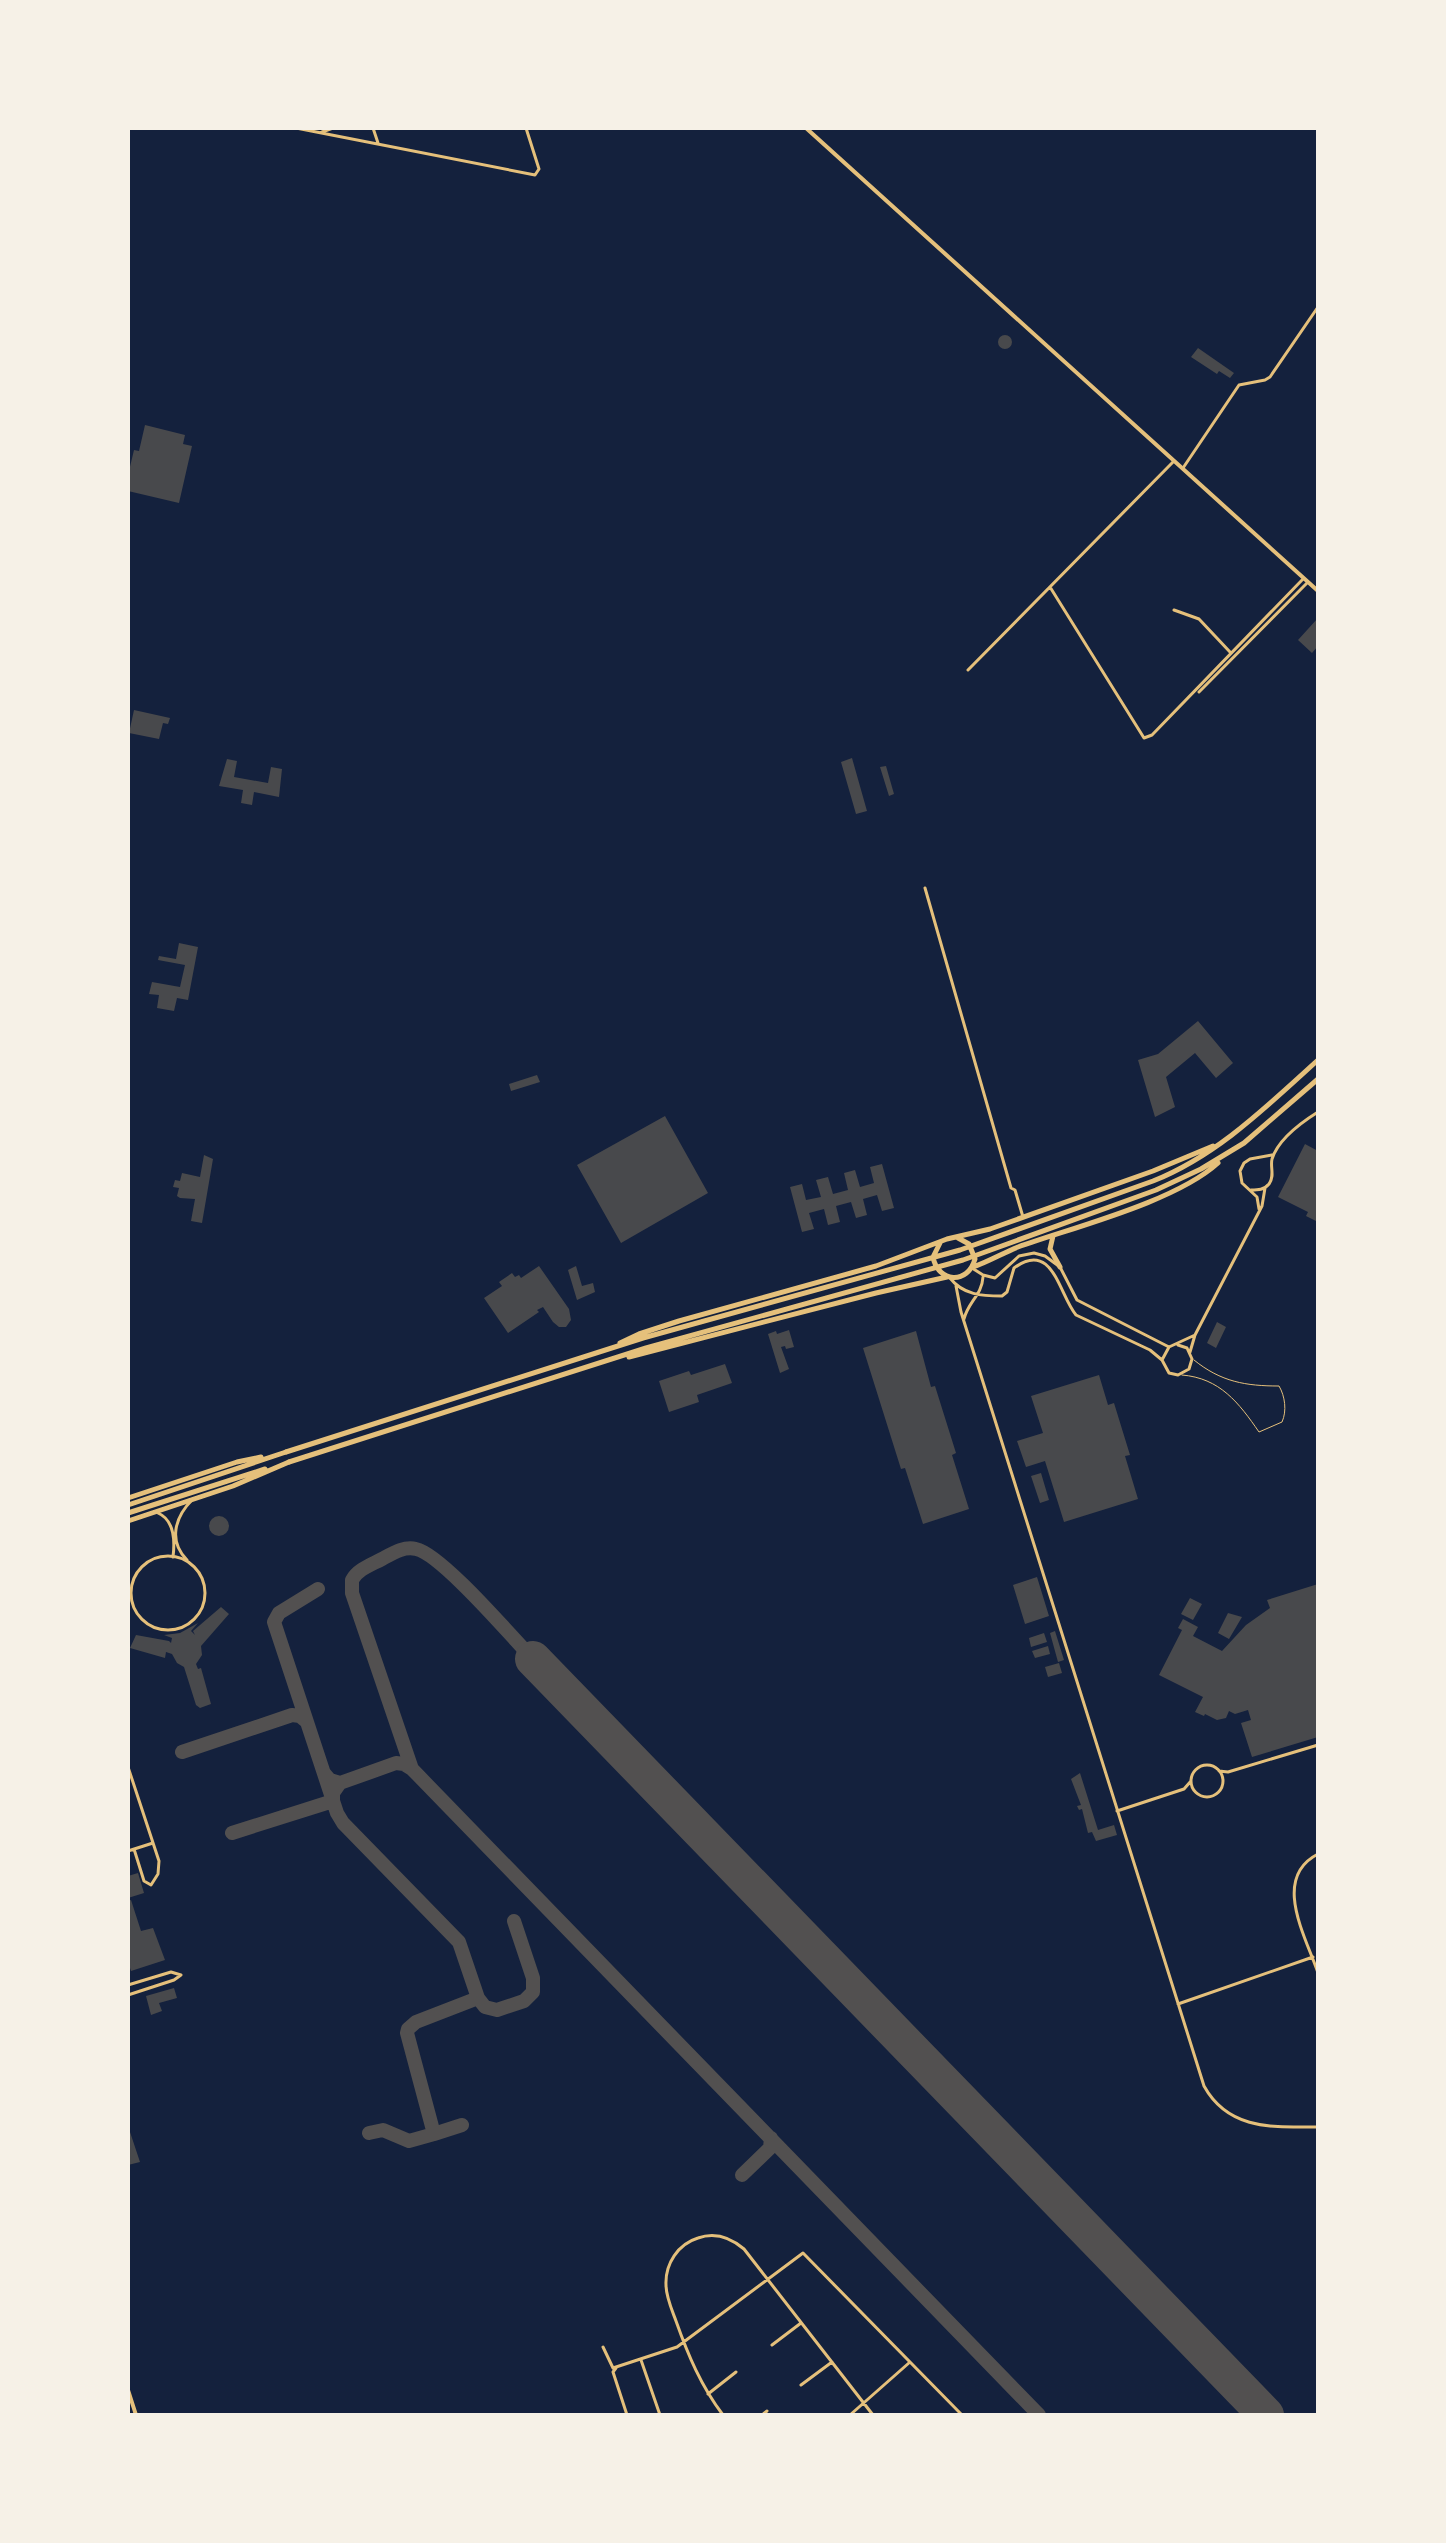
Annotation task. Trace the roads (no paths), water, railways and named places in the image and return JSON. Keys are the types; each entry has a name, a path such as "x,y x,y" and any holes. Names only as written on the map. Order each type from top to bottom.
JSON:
{"main road":[{"path":"128,1505 643,1338 960,1250 1153,1181 1222,1143 1318,1060"},
{"path":"128,1513 646,1348 963,1260 1156,1190 1227,1154 1262,1130 1318,1079"},
{"path":"609,1349 639,1334 876,1266 941,1242 1024,1218 1222,1143"},
{"path":"612,1359 658,1351 876,1293 963,1276 1011,1250 1188,1184 1227,1154"},
{"path":"1053,1236 1050,1249 1060,1267"},
{"path":"957,1238 972,1248 977,1269"},
{"path":"941,1242 935,1249 934,1262 948,1278"},
{"path":"128,1498 237,1462 286,1452"},
{"path":"128,1521 233,1486 289,1462"}],"street":[{"path":"296,128 532,175 539,169 526,128"},
{"path":"321,132 333,128"},
{"path":"373,128 379,145"},
{"path":"806,128 1318,591"},
{"path":"1183,468 1239,385 1270,377 1318,307"},
{"path":"968,670 1175,460"},
{"path":"1050,587 1144,738 1162,725 1231,652 1306,580"},
{"path":"1199,692 1306,580"},
{"path":"1174,610 1202,621 1231,652"},
{"path":"925,888 1011,1188 1015,1190 1024,1218"},
{"path":"948,1278 956,1286 979,1295 1005,1294 1014,1268 1028,1260 1039,1261 1055,1274 1076,1315 1150,1350 1162,1360 1169,1373 1178,1375 1189,1369 1195,1335 1259,1213 1265,1188 1271,1181 1273,1155 1299,1126 1318,1112"},
{"path":"1259,1213 1258,1200 1242,1183 1240,1171 1248,1160 1273,1155"},
{"path":"1260,1158 1271,1168"},
{"path":"1251,1190 1265,1188"},
{"path":"977,1269 995,1278 1012,1261 1029,1254 1045,1256 1060,1267 1077,1300 1169,1347 1195,1335"},
{"path":"964,1319 968,1308 979,1295 977,1269"},
{"path":"956,1286 1204,2086 1220,2108 1233,2117 1257,2125 1318,2127"},
{"path":"1178,1345 1190,1352"},
{"path":"1162,1360 1169,1347"},
{"path":"192,1566 176,1554 174,1528 193,1500"},
{"path":"154,1513 166,1517 174,1528 176,1554"},
{"path":"176,1554 183,1556 192,1566 202,1581 204,1593 197,1616 177,1629 165,1630 152,1626 135,1610 132,1584 146,1564 176,1554"},
{"path":"1117,1811 1184,1789 1195,1771 1203,1766 1228,1772 1318,1745"},
{"path":"128,1767 159,1868 151,1885 144,1881 134,1849"},
{"path":"1219,1771 1222,1779"},
{"path":"1184,1789 1204,1797 1213,1796 1220,1790 1222,1779 1228,1772"},
{"path":"1191,1781 1195,1792"},
{"path":"128,1851 153,1843"},
{"path":"1318,1854 1303,1866 1293,1885 1293,1898 1318,1973"},
{"path":"1178,2004 1313,1957"},
{"path":"128,1985 171,1972 181,1975 128,1995"},
{"path":"723,2415 708,2394 684,2342 666,2288 669,2265 683,2245 706,2236 726,2237 744,2249 873,2415"},
{"path":"603,2347 611,2367 616,2368 677,2347 803,2253 962,2415"},
{"path":"772,2345 801,2323"},
{"path":"641,2360 660,2415"},
{"path":"801,2385 832,2362"},
{"path":"850,2415 910,2362"},
{"path":"616,2368 613,2372 627,2415"},
{"path":"708,2394 736,2372"},
{"path":"128,2390 130,2407 136,2415"},
{"path":"762,2415 767,2411"}],"lane":[{"path":"1178,1375 1201,1378 1226,1392 1240,1405 1259,1432 1282,1422 1284,1402 1279,1386 1233,1383 1192,1359"}]}
